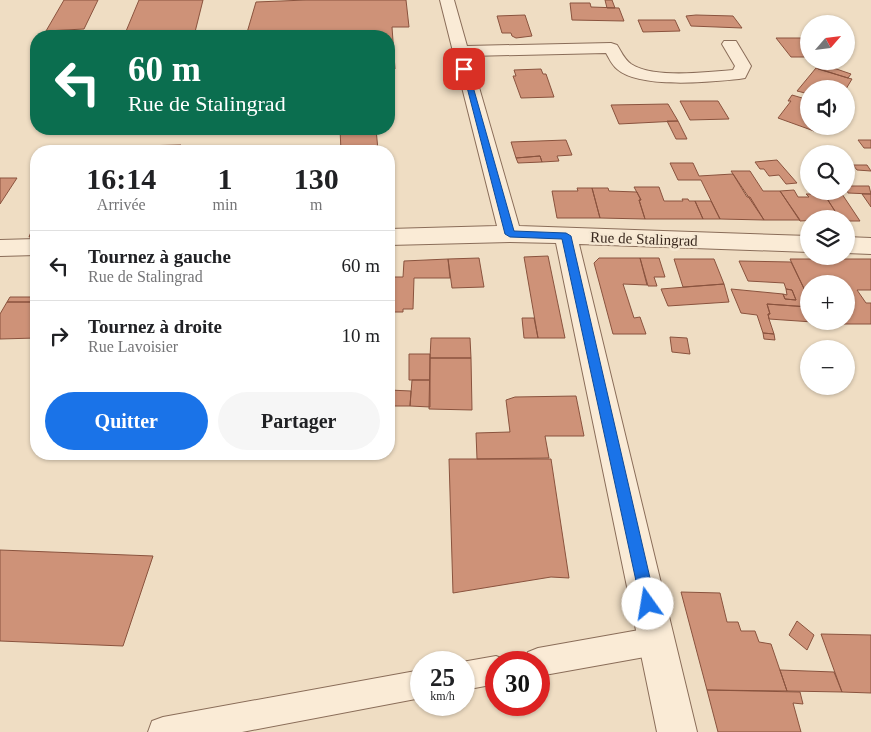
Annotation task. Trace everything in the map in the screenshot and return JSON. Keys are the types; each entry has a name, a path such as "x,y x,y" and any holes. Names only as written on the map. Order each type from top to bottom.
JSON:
{"street":[{"path":"447,0 510,234"},
{"path":"460,52 611,48 625,68 654,78 722,76 739,74 743,66 730,44"},
{"name":"Rue de Stalingrad","path":"395,237 510,234 800,244"},
{"path":"566,236 677,732"},
{"path":"855,245 871,246"},
{"path":"0,248 30,247"}],"lane":[{"path":"550,660 656,640"},
{"path":"163,732 410,686"}],"building":[{"path":"64,0 98,0 84,29 47,30"},
{"path":"139,0 203,0 196,30 126,30"},
{"path":"406,0 409,27 392,27 392,30 248,30 256,2"},
{"path":"605,0 612,0 615,8 607,8"},
{"path":"570,3 590,3 591,7 619,8 624,21 572,20"},
{"path":"525,15 532,36 516,38 511,33 502,33 497,16"},
{"path":"686,16 733,16 742,28 691,26"},
{"path":"638,20 675,20 680,31 643,32"},
{"path":"776,38 800,38 800,57 791,57"},
{"path":"541,69 543,74 546,74 554,97 521,98 513,76 516,76 514,70"},
{"path":"814,70 823,70 852,79 851,80 806,80"},
{"path":"821,70 839,70 851,74 848,78"},
{"path":"792,95 800,97 800,126 778,118 791,101 788,101"},
{"path":"680,101 718,101 729,119 690,120"},
{"path":"668,104 678,121 619,124 611,105"},
{"path":"667,121 678,121 687,139 676,139"},
{"path":"340,135 377,135 378,145 341,145"},
{"path":"566,140 572,155 557,156 559,161 542,162 540,156 516,158 511,142"},
{"path":"858,140 871,140 871,148 864,148"},
{"path":"540,156 542,162 518,163 516,158"},
{"path":"777,160 797,183 786,184 779,175 769,176 755,162"},
{"path":"670,163 693,163 699,176 733,174 764,220 720,219 701,180 678,180"},
{"path":"855,165 867,165 871,171 857,170"},
{"path":"731,171 750,171 763,191 780,191 800,220 764,220"},
{"path":"0,178 17,178 0,204"},
{"path":"855,186 869,186 871,194 855,193"},
{"path":"634,187 659,187 664,201 683,201 682,199 688,199 689,201 695,201 703,219 645,219 639,200 641,200"},
{"path":"577,188 592,188 600,218 557,218 552,191 578,191"},
{"path":"592,188 637,192 641,200 639,200 645,219 600,218"},
{"path":"794,190 798,197 800,197 800,200 828,200 834,210 800,210 800,221 780,191"},
{"path":"862,194 871,194 871,207"},
{"path":"828,200 846,200 853,210 834,210"},
{"path":"695,201 711,201 720,219 703,219"},
{"path":"855,214 860,221 855,221"},
{"path":"548,256 565,338 538,338 524,257"},
{"path":"479,258 484,287 452,288 448,259"},
{"path":"599,258 640,258 647,285 623,284 634,318 640,317 646,334 613,334 594,263"},
{"path":"640,258 659,258 665,277 654,277 657,286 648,286"},
{"path":"448,259 450,278 414,278 413,309 403,309 403,312 395,312 395,277 403,277 404,261"},
{"path":"674,259 714,259 724,284 683,287"},
{"path":"790,259 800,259 800,265 855,265 855,259 871,259 871,290 857,290 866,303 871,303 871,324 855,324 855,275 800,275 800,280"},
{"path":"739,261 791,262 800,280 800,306 767,304 774,334 763,333 757,315 741,313 731,289 783,294 785,299 796,300 792,290 786,289 784,283 748,281"},
{"path":"724,284 729,302 668,306 661,289"},
{"path":"786,289 792,290 796,300 785,299 783,294 787,295"},
{"path":"10,297 30,297 30,302 7,302"},
{"path":"7,302 30,302 30,338 0,339 0,314"},
{"path":"767,304 800,306 800,321 769,319 768,314 770,314"},
{"path":"522,318 534,318 538,338 524,338"},
{"path":"763,333 774,334 775,340 764,339"},
{"path":"670,337 687,338 690,354 672,352"},
{"path":"431,338 470,338 471,358 430,358"},
{"path":"409,354 430,354 430,380 409,380"},
{"path":"430,358 471,358 472,410 429,409"},
{"path":"412,380 430,380 430,407 410,406"},
{"path":"395,390 411,391 410,406 395,406"},
{"path":"576,396 584,436 545,436 549,458 477,459 476,433 510,432 506,400 515,397"},
{"path":"449,459 551,459 569,578 551,577 453,593"},
{"path":"0,550 153,556 123,646 0,641"},
{"path":"681,592 720,593 727,622 738,622 741,631 755,631 759,642 771,644 787,691 707,690"},
{"path":"797,621 814,635 807,650 789,635"},
{"path":"821,634 871,635 871,693 842,692"},
{"path":"780,670 834,672 842,692 787,691"},
{"path":"707,690 800,692 803,704 793,703 801,732 718,732"}],"route":[{"path":"464,69 510,234 566,236 648,604"}]}
